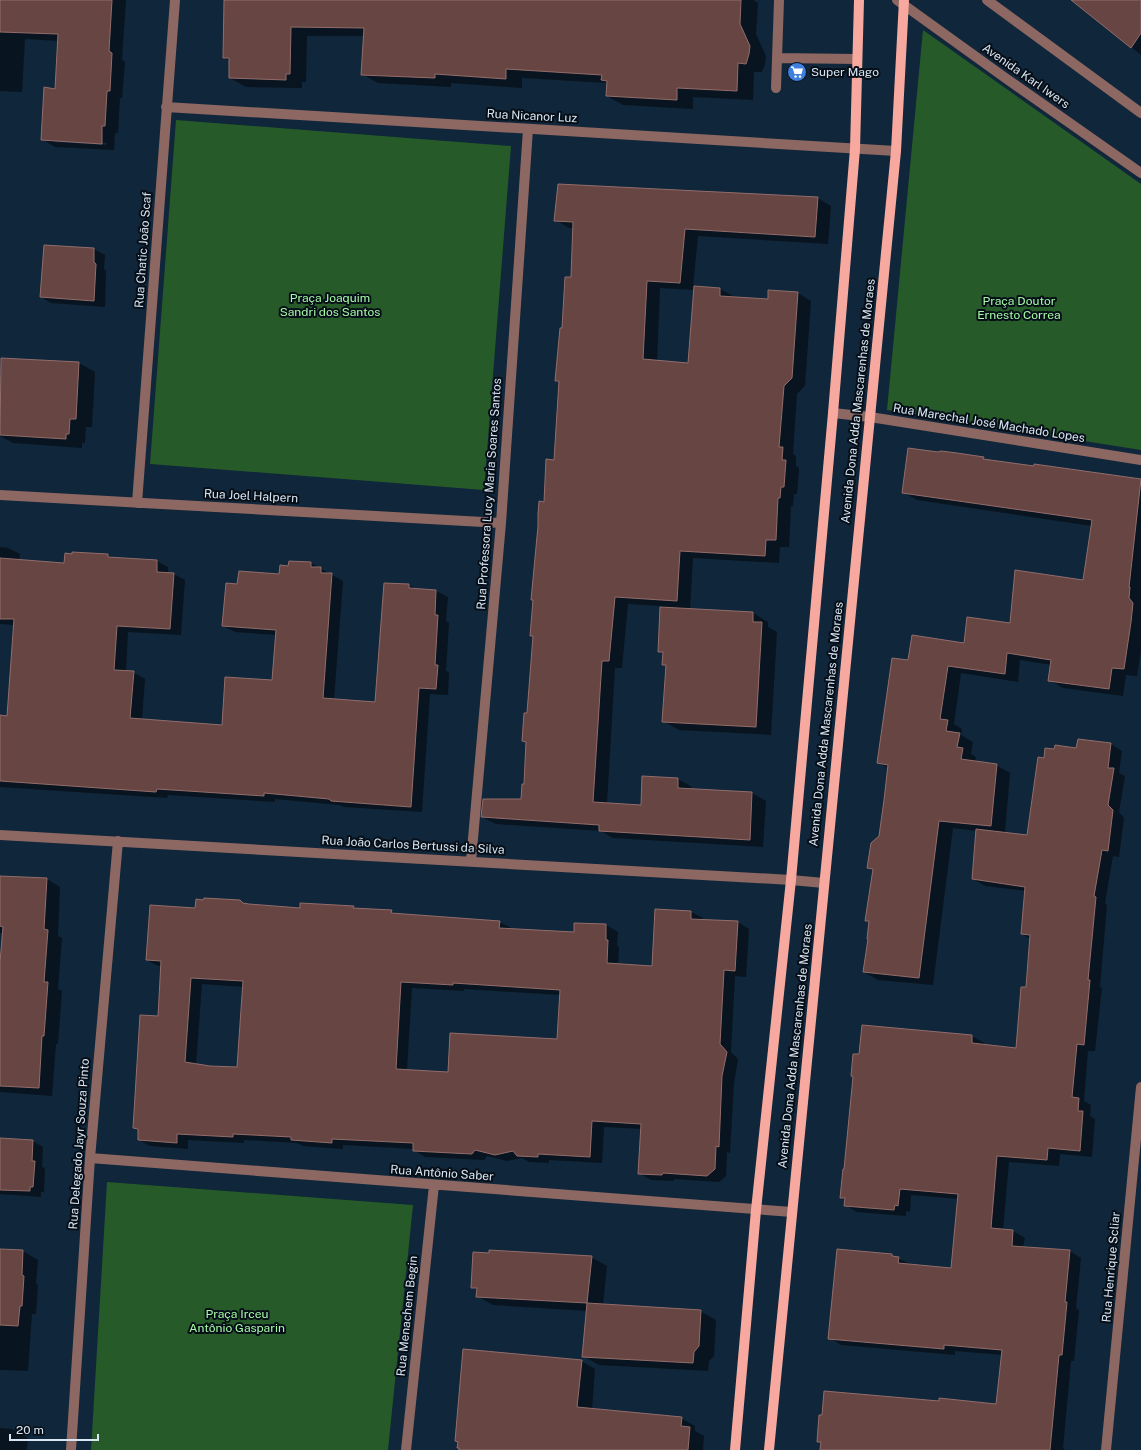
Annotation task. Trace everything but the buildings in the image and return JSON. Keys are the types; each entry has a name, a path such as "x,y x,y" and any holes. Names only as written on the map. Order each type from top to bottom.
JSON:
{"main road":[{"name":"Avenida Dona Adda Mascarenhas de Moraes","path":"735,1450 756,1210 791,880 833,413 855,149 859,0"},
{"name":"Avenida Dona Adda Mascarenhas de Moraes","path":"769,1450 896,152 902,2"}],"street":[{"name":"Rua Chatic João Scaf","path":"138,503 175,0"},
{"path":"776,88 779,0"},
{"path":"987,0 1141,113"},
{"name":"Avenida Karl Iwers","path":"902,2 1004,77 1141,173"},
{"path":"777,58 857,59"},
{"name":"Rua Nicanor Luz","path":"166,107 896,152"},
{"name":"Rua Professora Lucy Maria Soares Santos","path":"471,862 501,523 528,129"},
{"name":"Rua Marechal José Machado Lopes","path":"833,413 870,417 1141,460"},
{"name":"Rua Joel Halpern","path":"0,495 501,523"},
{"name":"Rua João Carlos Bertussi da Silva","path":"0,835 824,883"},
{"name":"Rua Delegado Jayr Souza Pinto","path":"71,1450 90,1158 118,841"},
{"name":"Rua Henrique Scliar","path":"1106,1450 1141,1087"},
{"name":"Rua Antônio Saber","path":"90,1158 792,1212"},
{"name":"Rua Menachem Begin","path":"406,1450 434,1185"}],"green space":[{"name":"Praça Doutor Ernesto Correa","path":"923,30 1141,184 1141,450 887,410"},
{"name":"Praça Joaquim Sandri dos Santos","path":"176,120 511,146 484,490 150,464"},
{"name":"Praça Irceu Antônio Gasparin","path":"107,1182 413,1205 388,1450 91,1450"}],"place":[{"name":"Super Mago","path":"797,72"}]}
